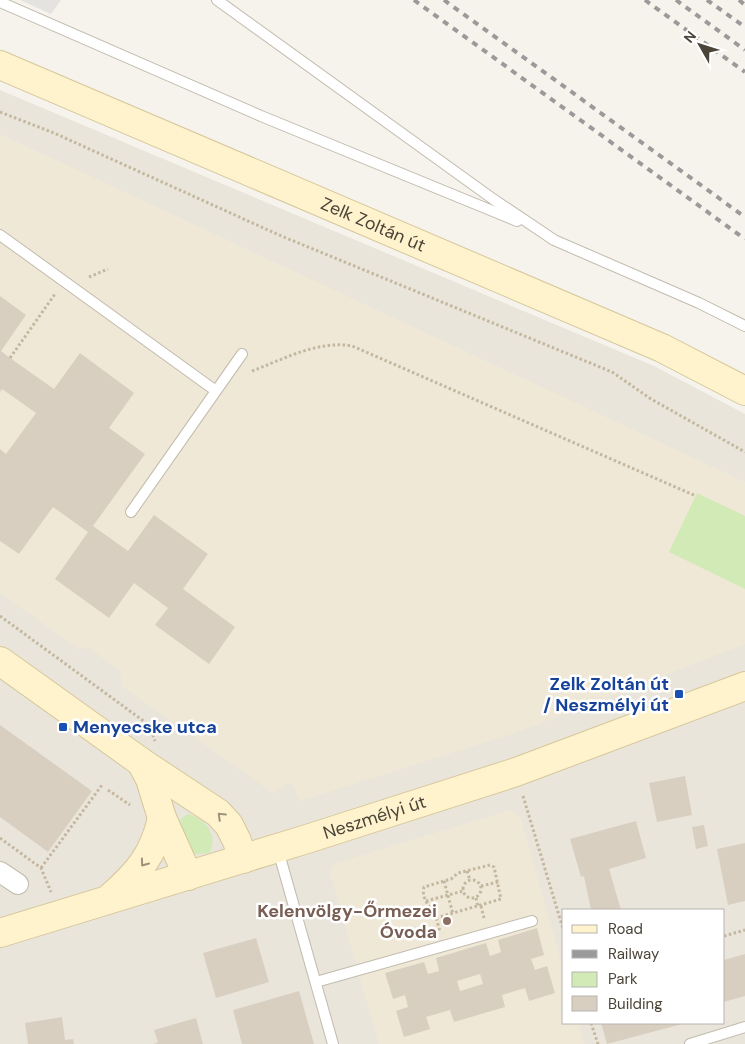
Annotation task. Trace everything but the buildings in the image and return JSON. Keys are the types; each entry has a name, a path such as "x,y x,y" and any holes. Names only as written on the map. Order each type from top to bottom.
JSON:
{"street":[{"name":"Zelk Zoltán út","path":"0,65 644,340 745,391"},
{"path":"0,661 146,755 218,813 229,825 237,841 242,859"},
{"name":"Neszmélyi út","path":"0,933 278,848 516,772 745,686"},
{"path":"146,755 150,779 162,818 188,876"},
{"path":"108,900 137,873 149,856 158,836 162,818"},
{"path":"0,872 18,884"}],"lane":[{"path":"217,0 535,228 566,246 699,303 745,326"},
{"path":"0,2 261,116 535,228"},
{"path":"0,235 216,391"},
{"path":"131,512 242,354"},
{"path":"278,848 333,1044"},
{"path":"316,982 532,921"},
{"path":"690,1044 745,1027"}],"path":[{"path":"0,112 54,133 279,235 612,372 650,398 745,452"},
{"path":"10,358 64,281"},
{"path":"225,379 317,347 337,344 352,346 696,496"},
{"path":"0,616 149,725 155,741 146,755"},
{"path":"516,772 562,925"},
{"path":"41,868 102,785"},
{"path":"108,790 128,804"},
{"path":"0,838 41,868 52,895 45,897"},
{"path":"436,918 501,899 495,869 492,865 468,870 424,888 426,901 436,918 444,946"},
{"path":"468,870 470,880"},
{"path":"470,880 476,881 481,886"},
{"path":"470,880 466,883 464,891 468,897 476,898"},
{"path":"444,881 453,914"},
{"path":"481,886 498,882"},
{"path":"476,898 480,893 481,886"},
{"path":"426,901 464,891"},
{"path":"476,898 478,907"},
{"path":"725,936 745,930"},
{"path":"591,1024 598,1044"}],"shaded area":[{"path":"20,0 61,0 51,14"},
{"path":"0,90 654,366 745,414 745,1044 0,1044"},
{"path":"0,134 745,482 745,644 515,733 300,801 291,782 273,793 122,686 120,671 88,647 79,649 0,593"},
{"name":"Kelenvölgy-Őrmezei Óvoda","path":"511,810 520,816 562,965 562,1024 578,1024 584,1044 379,1044 330,872 336,863"}],"green space":[{"path":"697,493 745,516 745,589 669,552"},
{"path":"187,814 199,819 208,828 213,840 209,853 194,854 185,843 180,820"}],"railway":[{"path":"414,0 745,239"},
{"path":"444,0 745,217"},
{"path":"645,0 745,72"},
{"path":"676,0 745,50"},
{"path":"707,0 745,27"},
{"path":"739,0 745,5"}],"place":[{"name":"Zelk Zoltán út / Neszmélyi út","path":"679,694"},
{"name":"Menyecske utca","path":"63,727"},
{"name":"Kelenvölgy-Őrmezei Óvoda","path":"447,921"}]}
